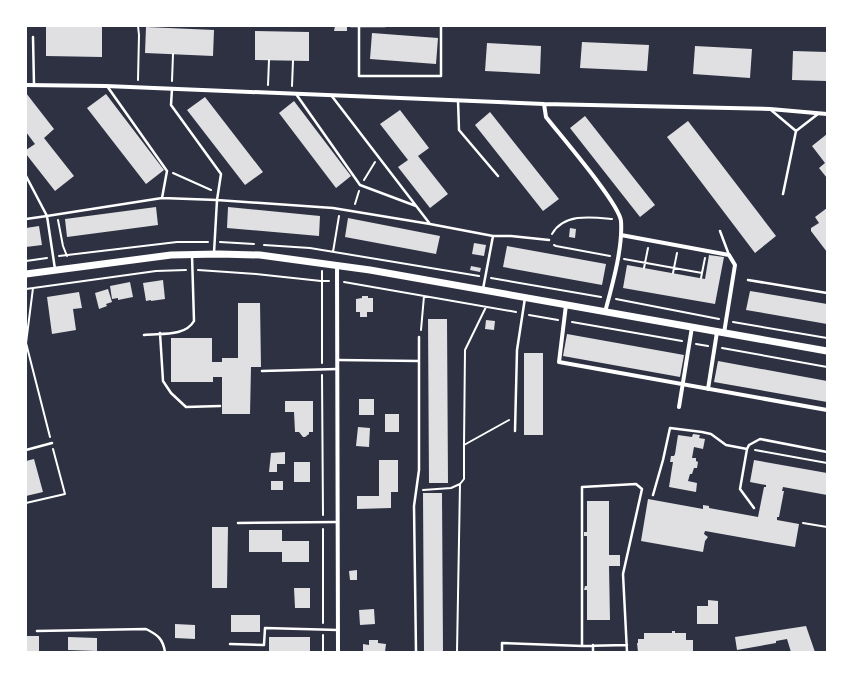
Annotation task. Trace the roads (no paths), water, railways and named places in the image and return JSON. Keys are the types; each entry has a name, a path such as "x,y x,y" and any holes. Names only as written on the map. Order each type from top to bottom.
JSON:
{"street":[{"path":"26,86 172,88 544,104 770,109 827,114"},
{"path":"544,104 546,117 605,192 619,213 621,220 621,235 605,312"},
{"path":"621,235 729,255 735,265 720,332 715,347 708,389"},
{"path":"26,274 171,255 260,255 337,265 827,351"},
{"path":"337,265 338,652"},
{"path":"566,305 559,362 827,410"},
{"path":"679,408 692,327"}],"lane":[{"path":"351,26 386,26"},
{"path":"359,26 359,76 441,76 441,26"},
{"path":"33,37 34,85"},
{"path":"106,86 167,171 162,198"},
{"path":"172,88 171,105 221,174 217,198 214,254"},
{"path":"294,93 360,185 416,206"},
{"path":"331,94 430,224"},
{"path":"458,100 459,130 498,176"},
{"path":"770,109 796,131"},
{"path":"783,194 796,131 818,114"},
{"path":"26,176 47,216 55,269"},
{"path":"26,219 162,198 217,198 341,209 493,236 511,236 549,240"},
{"path":"720,231 729,255"},
{"path":"483,290 493,236"},
{"path":"144,335 182,332 191,327 194,320 192,254"},
{"path":"748,280 827,293"},
{"path":"516,430 517,350 525,298"},
{"path":"160,334 163,381 171,393 186,407 220,406"},
{"path":"416,652 414,506 419,470 419,337"},
{"path":"337,360 419,361"},
{"path":"262,371 337,369"},
{"path":"653,495 670,428 711,434 726,445 747,449"},
{"path":"754,508 740,489 749,445 760,439 827,452"},
{"path":"26,450 52,443"},
{"path":"582,646 582,487 636,484 642,489 623,574 627,652"},
{"path":"238,523 337,522"},
{"path":"230,644 264,645 265,628 338,630"},
{"path":"37,631 146,629 157,634 164,645 165,652"},
{"path":"502,652 502,643 582,646 627,645"},
{"path":"593,645 593,652"}]}
